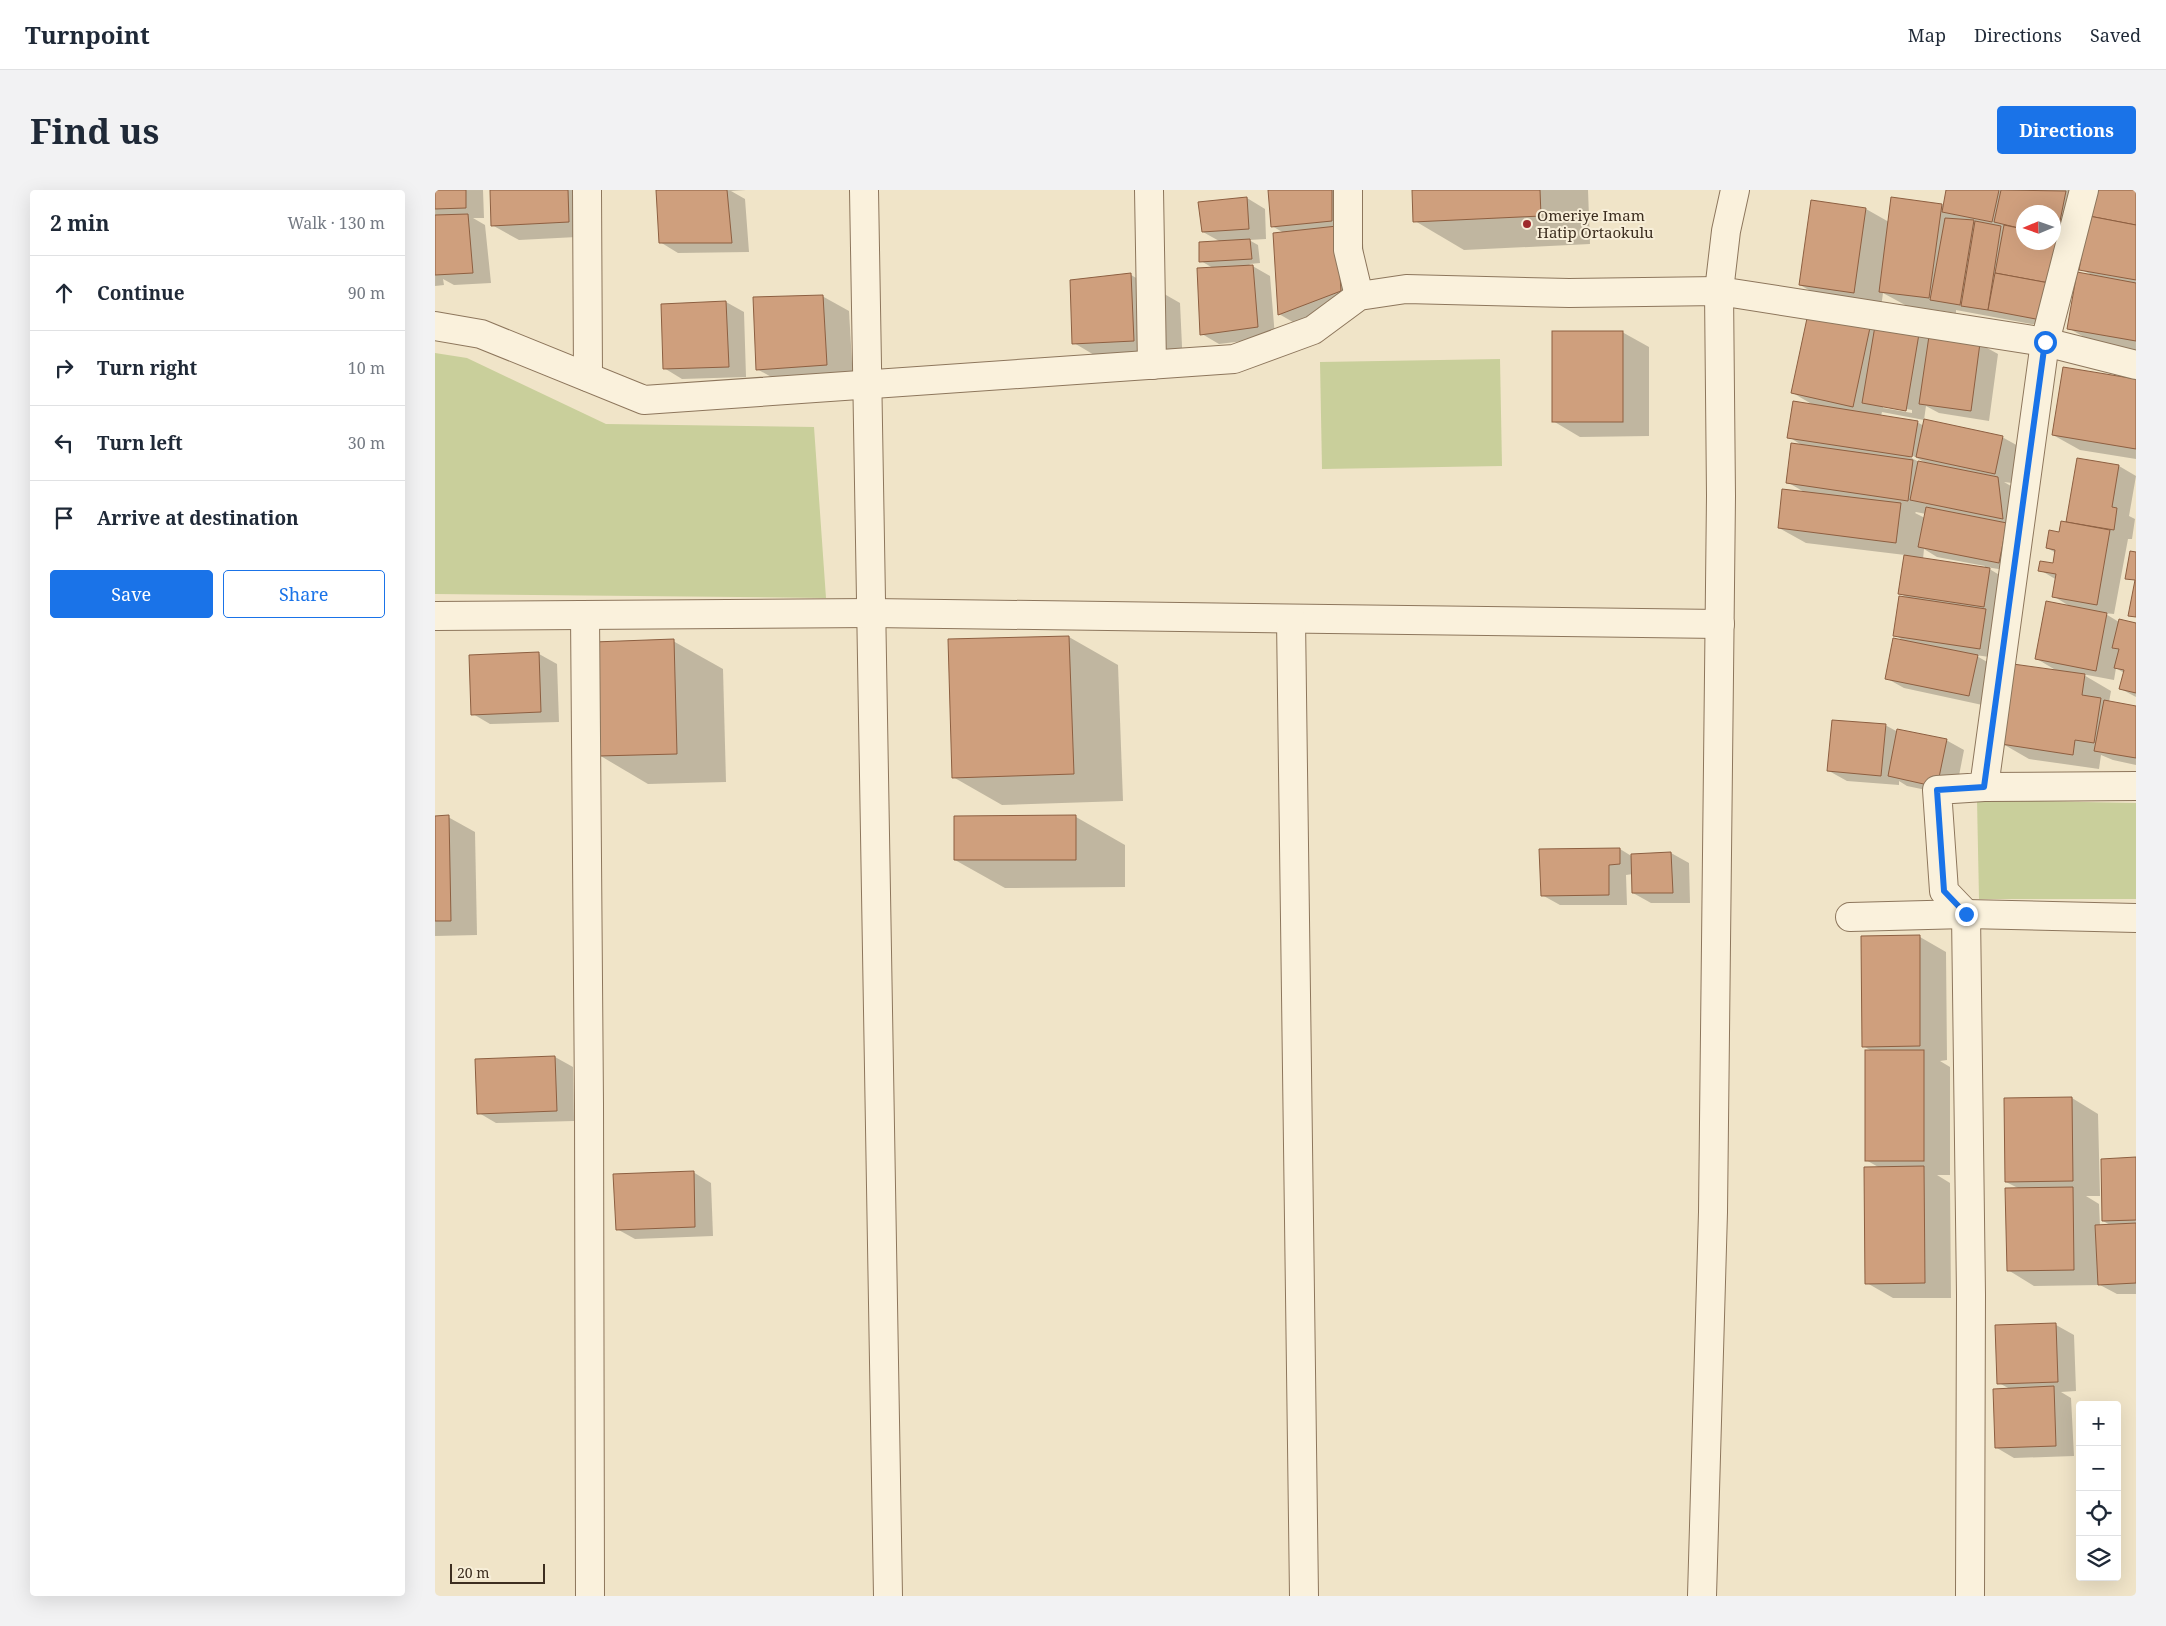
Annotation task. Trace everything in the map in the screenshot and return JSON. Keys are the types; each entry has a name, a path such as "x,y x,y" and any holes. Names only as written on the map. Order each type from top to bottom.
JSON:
{"street":[{"path":"587,190 587,377"},
{"path":"864,190 888,1596"},
{"path":"1149,190 1152,365"},
{"path":"1348,190 1348,250 1359,296"},
{"path":"1702,1596 1713,1212 1721,496 1719,291 1726,231 1735,190"},
{"path":"1984,787 2045,342 2084,190"},
{"path":"435,326 481,334 644,400 1235,359 1313,330 1359,296 1406,289 1569,293 1719,291 2045,342 2136,365"},
{"path":"435,616 872,613 1720,624"},
{"path":"585,615 590,1596"},
{"path":"1291,619 1304,1596"},
{"path":"1969,1596 1971,1295 1966,914 1944,891 1937,790 1984,787 2136,786"},
{"path":"1851,917 1966,914 2136,918"}],"green space":[{"path":"435,353 467,358 606,424 814,427 826,598 435,594"},
{"path":"1500,359 1502,466 1322,469 1320,362"},
{"path":"1977,800 2136,803 2136,899 1979,899"}],"building":[{"path":"435,190 466,190 466,208 435,209"},
{"path":"490,190 568,190 569,222 491,226"},
{"path":"656,190 727,190 732,243 659,243"},
{"path":"1268,190 1332,190 1332,221 1271,227"},
{"path":"1412,190 1540,190 1541,216 1413,222"},
{"path":"1946,190 1999,190 1992,222 1942,212"},
{"path":"2001,190 2066,191 2061,216 2061,205 2016,205 2016,227 1994,222"},
{"path":"2094,190 2136,190 2136,225 2089,216"},
{"path":"1247,197 1249,229 1202,232 1198,202"},
{"path":"1891,197 1942,204 1929,298 1879,292"},
{"path":"1811,200 1866,208 1854,293 1799,285"},
{"path":"468,214 473,273 435,275 435,215"},
{"path":"2089,216 2136,225 2136,280 2079,270"},
{"path":"1945,218 1974,220 1960,305 1930,300"},
{"path":"1975,221 2001,226 1988,310 1961,306"},
{"path":"2004,225 2016,228 2016,250 2055,250 2049,283 1995,273"},
{"path":"1337,226 1341,291 1278,315 1273,233"},
{"path":"1250,239 1252,259 1199,262 1199,242"},
{"path":"1253,265 1258,327 1200,335 1197,268"},
{"path":"2077,272 2136,283 2136,341 2067,329"},
{"path":"1131,273 1134,341 1072,344 1070,280"},
{"path":"1995,273 2049,283 2041,320 1988,310"},
{"path":"823,295 827,365 756,370 753,297"},
{"path":"726,301 729,367 663,369 661,304"},
{"path":"1809,309 1871,323 1853,407 1791,393"},
{"path":"1876,320 1920,328 1906,411 1862,403"},
{"path":"1552,331 1623,331 1623,422 1552,422"},
{"path":"1929,336 1980,343 1971,411 1919,404"},
{"path":"2063,367 2136,379 2136,449 2052,435"},
{"path":"1793,401 1918,421 1912,457 1787,438"},
{"path":"1924,419 2003,436 1995,474 1916,457"},
{"path":"1791,443 1913,460 1908,501 1786,483"},
{"path":"2077,458 2119,465 2112,507 2117,508 2114,530 2066,522"},
{"path":"1918,461 1998,477 2003,519 1910,500"},
{"path":"1782,489 1901,503 1896,543 1778,528"},
{"path":"1926,507 2007,523 1999,563 1918,547"},
{"path":"2061,521 2110,530 2097,605 2052,597 2056,574 2038,571 2040,561 2053,563 2055,550 2046,548 2049,530 2059,532"},
{"path":"2130,551 2136,552 2136,617 2128,616 2135,580 2125,579"},
{"path":"1904,555 1990,568 1984,607 1898,594"},
{"path":"1899,596 1986,609 1980,649 1893,636"},
{"path":"2046,601 2107,613 2096,671 2035,659"},
{"path":"2119,619 2136,623 2136,693 2119,689 2124,670 2114,668 2119,649 2112,648"},
{"path":"1069,636 1074,774 952,778 948,639"},
{"path":"1893,638 1978,655 1969,696 1885,679"},
{"path":"674,639 677,754 598,756 594,642"},
{"path":"539,652 541,712 471,715 469,655"},
{"path":"2013,664 2085,674 2082,695 2101,698 2094,743 2075,740 2073,755 2001,744"},
{"path":"2104,700 2136,706 2136,758 2094,751"},
{"path":"1832,720 1886,724 1881,776 1827,771"},
{"path":"1897,729 1947,739 1937,787 1888,776"},
{"path":"449,815 451,921 435,921 435,816"},
{"path":"1076,815 1076,860 954,860 954,816"},
{"path":"1620,848 1620,864 1609,865 1609,895 1541,896 1539,849"},
{"path":"1671,852 1673,893 1632,893 1631,854"},
{"path":"1920,935 1920,1046 1862,1047 1861,936"},
{"path":"1865,1050 1924,1050 1924,1161 1865,1161"},
{"path":"555,1056 557,1111 477,1114 475,1059"},
{"path":"2072,1097 2073,1181 2005,1182 2004,1098"},
{"path":"2136,1157 2136,1220 2102,1221 2101,1159"},
{"path":"1924,1166 1925,1283 1865,1284 1864,1167"},
{"path":"694,1171 695,1227 616,1230 613,1174"},
{"path":"2073,1187 2074,1270 2007,1271 2005,1188"},
{"path":"2136,1223 2136,1283 2098,1285 2095,1225"},
{"path":"2056,1323 2058,1382 1997,1384 1995,1325"},
{"path":"2054,1386 2056,1446 1995,1448 1993,1389"}],"place":[{"name":"Omeriye Imam Hatip Ortaokulu","path":"1527,224"}],"route":[{"path":"1966,914 1944,891 1937,790 1984,787 2045,342"}]}
